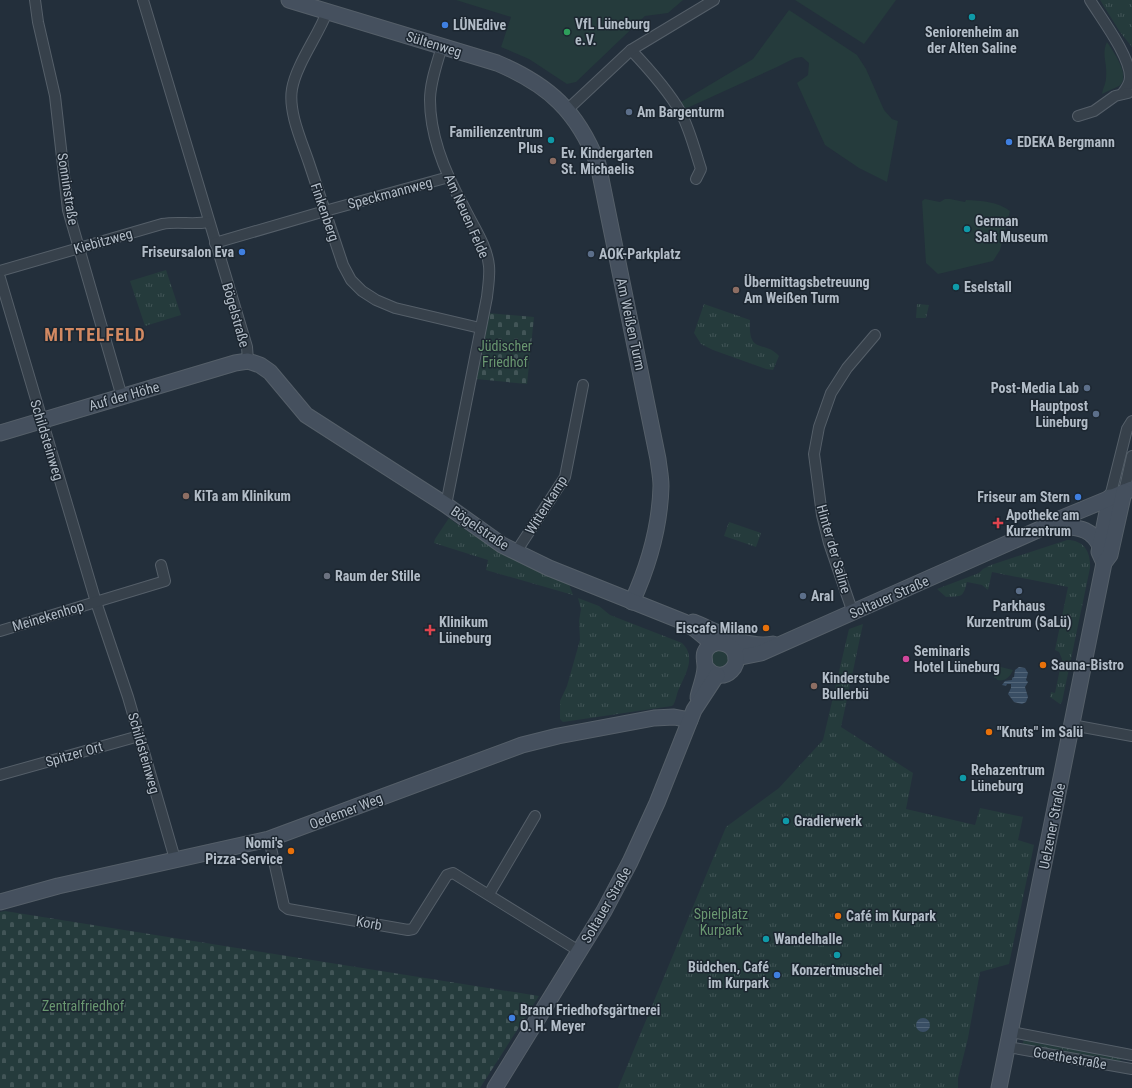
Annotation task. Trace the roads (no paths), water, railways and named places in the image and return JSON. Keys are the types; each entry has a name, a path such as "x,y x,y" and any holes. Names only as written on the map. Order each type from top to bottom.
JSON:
{"street":[{"name":"Sonninstraße","path":"35,0 38,22 56,96 67,203 122,397"},
{"name":"Bögelstraße","path":"143,0 208,222 247,347 248,361 260,365 270,372 306,415 446,506 494,540 516,552 631,597 680,619 743,642 755,645 788,642"},
{"name":"Sültenweg","path":"288,0 497,62 517,71 542,86 567,110"},
{"path":"567,110 631,50 714,0"},
{"path":"1078,116 1094,111 1110,99 1127,93 1126,89 1130,79 1128,65 1119,46 1090,0"},
{"name":"Finkenberg","path":"327,12 295,77 291,102 298,132 343,264 351,280 362,291 376,300 395,308 480,328"},
{"name":"Am Neuen Felde","path":"442,46 432,81 430,105 435,136 449,177 486,254 489,267 489,281 446,506"},
{"path":"1119,46 1132,61"},
{"path":"631,50 670,96 681,114 701,169 696,179"},
{"name":"Am Weißen Turm","path":"567,110 583,130 598,164 658,459 661,484 659,516 652,546 628,586 631,597"},
{"name":"Speckmannweg","path":"215,243 449,177"},
{"name":"Kiebitzweg","path":"0,271 162,224 175,222 198,224 208,222"},
{"name":"Schildsteinweg","path":"0,278 96,602 128,697 175,859"},
{"name":"Hinter der Saline","path":"853,612 829,543 822,515 814,454 819,427 831,393 847,368 875,335"},
{"name":"Auf der Höhe","path":"0,433 235,363 248,361"},
{"name":"Wittenkamp","path":"516,552 566,477 583,385"},
{"path":"1121,498 1127,429 1132,421"},
{"path":"1121,498 1132,456"},
{"name":"Soltauer Straße","path":"1040,530 1049,530 1061,526 1121,498"},
{"name":"Soltauer Straße","path":"736,658 761,653 788,642 1040,530 1045,525 1094,506 1121,498"},
{"name":"Uelzener Straße","path":"1104,564 1099,552 1100,546 1121,498"},
{"name":"Uelzener Straße","path":"999,1088 1076,726 1104,564 1110,555 1121,498"},
{"path":"1061,526 1086,530 1094,537 1100,546"},
{"path":"96,602 165,581 161,565"},
{"name":"Bögelstraße","path":"631,597 627,606 631,610 682,631 690,636 697,641 710,660"},
{"name":"Meinekenhop","path":"0,632 96,602"},
{"name":"Bögelstraße","path":"680,619 695,629 710,660"},
{"path":"721,643 728,645 734,651 736,658 735,666 731,672 724,675 710,660 721,643"},
{"name":"Soltauer Straße","path":"495,1088 604,911 630,862 657,803 692,715 710,660"},
{"name":"Oedemer Weg","path":"0,902 58,886 269,839 522,745 558,736 654,718 692,715"},
{"path":"1076,726 1132,736"},
{"name":"Spitzer Ort","path":"0,767 5,774 139,736"},
{"path":"489,894 535,816"},
{"name":"Korb","path":"269,839 284,906 288,909 408,930 413,929 447,874 453,873 579,951"},
{"name":"Goethestraße","path":"1011,1032 1132,1055"},
{"name":"Goethestraße","path":"1008,1047 1132,1069"}],"water":[{"path":"1019,667 1025,668 1028,673 1026,680 1028,682 1025,687 1028,697 1026,702 1022,704 1014,702 1008,694 1011,684 1007,684 1006,686 1002,685 1005,681 1012,680 1015,670"},
{"path":"920,1018 926,1018 930,1022 930,1028 926,1032 920,1032 916,1028 916,1022"}],"place":[{"name":"Seniorenheim an der Alten Saline","path":"972,17"},
{"name":"LÜNEdive","path":"445,25"},
{"name":"VfL Lüneburg e.V.","path":"567,32"},
{"name":"Am Bargenturm","path":"629,112"},
{"name":"Familienzentrum Plus","path":"551,140"},
{"name":"EDEKA Bergmann","path":"1009,142"},
{"name":"Ev. Kindergarten St. Michaelis","path":"553,161"},
{"name":"German Salt Museum","path":"967,229"},
{"name":"Friseursalon Eva","path":"242,252"},
{"name":"AOK-Parkplatz","path":"591,254"},
{"name":"Eselstall","path":"956,287"},
{"name":"Übermittagsbetreuung Am Weißen Turm","path":"736,290"},
{"name":"Post-Media Lab","path":"1087,388"},
{"name":"Hauptpost Lüneburg","path":"1096,414"},
{"name":"KiTa am Klinikum","path":"186,496"},
{"name":"Friseur am Stern","path":"1078,497"},
{"name":"Apotheke am Kurzentrum","path":"998,523"},
{"name":"Raum der Stille","path":"327,576"},
{"name":"Parkhaus Kurzentrum (SaLü)","path":"1019,591"},
{"name":"Aral","path":"803,596"},
{"name":"Eiscafe Milano","path":"766,628"},
{"name":"Klinikum Lüneburg","path":"430,630"},
{"name":"Seminaris Hotel Lüneburg","path":"906,659"},
{"name":"Sauna-Bistro","path":"1043,665"},
{"name":"Kinderstube Bullerbü","path":"814,686"},
{"name":"\"Knuts\" im Salü","path":"989,732"},
{"name":"Rehazentrum Lüneburg","path":"963,778"},
{"name":"Gradierwerk","path":"786,821"},
{"name":"Nomi's Pizza-Service","path":"291,851"},
{"name":"Café im Kurpark","path":"838,916"},
{"name":"Wandelhalle","path":"766,939"},
{"name":"Konzertmuschel","path":"837,955"},
{"name":"Büdchen, Café im Kurpark","path":"777,975"},
{"name":"Brand Friedhofsgärtnerei O. H. Meyer","path":"512,1018"}],"district":[{"name":"MITTELFELD","path":"95,335"}],"park label":[{"name":"Jüdischer Friedhof","path":"505,354"},
{"name":"Spielplatz Kurpark","path":"721,922"},
{"name":"Zentralfriedhof","path":"83,1006"}]}
